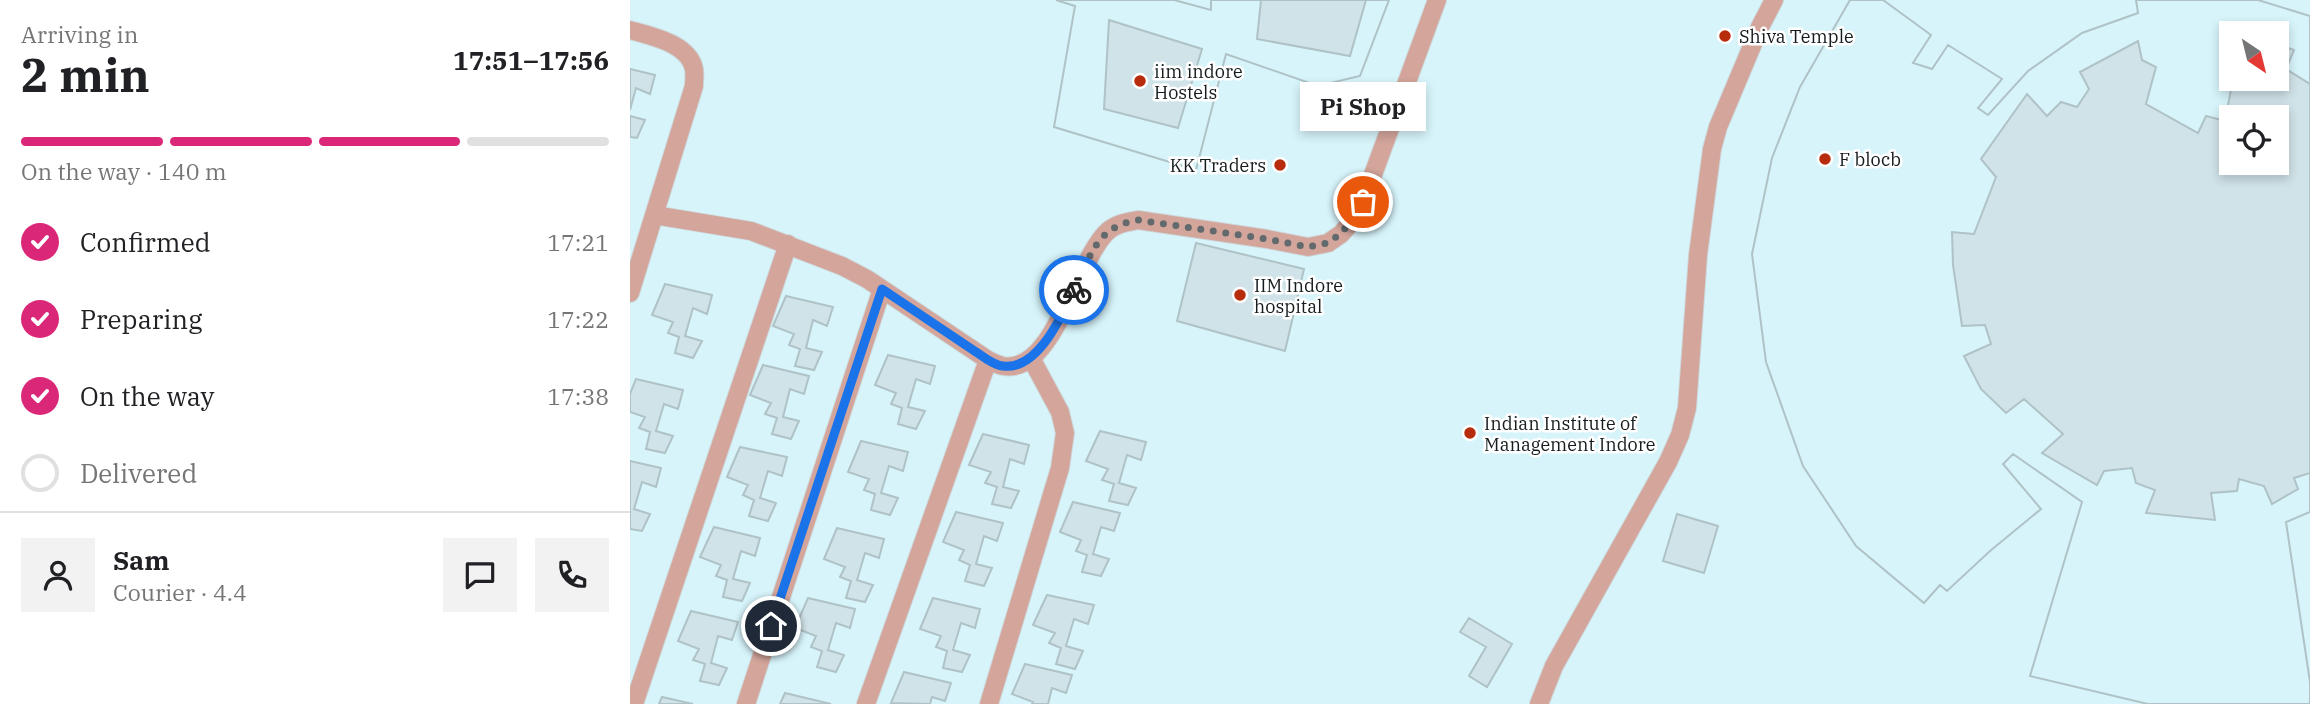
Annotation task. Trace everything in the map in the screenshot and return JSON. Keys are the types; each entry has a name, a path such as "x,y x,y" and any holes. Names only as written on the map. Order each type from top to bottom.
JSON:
{"lane":[{"path":"654,215 751,231 842,266 882,289 988,360 1003,366 1017,365 1031,358 1060,321 1097,243 1110,229 1123,223 1138,220 1308,247 1328,243 1340,234 1363,202 1437,0"},
{"path":"1539,704 1554,666 1668,462 1680,435 1686,408 1698,255 1712,149 1760,27 1774,0"},
{"path":"630,30 668,41 680,49 694,66 694,86 630,293"},
{"path":"635,704 788,244"},
{"path":"746,704 882,289"},
{"path":"989,704 1060,468 1065,433 1060,412 1031,358"},
{"path":"866,704 988,360"}],"shaded area":[{"name":"Indian Institute of Management Indore","path":"630,0 2310,0 2310,704 630,704"}],"building":[{"name":"iim indore Hostels","path":"1056,0 1174,0 1211,10 1211,0 1261,0 1257,39 1350,56 1366,0 1389,0 1360,76 1318,86 1226,54 1196,170 1054,127 1075,6","holes":["1109,20 1202,49 1178,128 1104,109"]},
{"name":"iim indore Hostels","path":"1056,0 1174,0 1211,10 1211,0 1389,0 1360,76 1318,86 1226,54 1196,170 1054,127 1075,6"},
{"path":"1850,0 1883,0 1931,35 1913,63 1932,69 1948,45 2002,79 1978,108 1988,115 2028,71 2082,33 2138,13 2136,0 2258,0 2310,16 2310,84 2289,71 2294,50 2289,48 2289,21 2219,21 2219,91 2231,91 2228,105 2219,105 2219,119 2206,116 2198,133 2146,104 2156,67 2142,60 2138,41 2080,72 2089,89 2077,107 2061,102 2047,116 2027,94 1981,159 1996,177 1974,234 1952,232 1953,265 1962,326 1985,325 1991,344 1964,356 1981,389 2006,413 2024,399 2063,434 2042,453 2097,485 2104,471 2132,468 2136,483 2155,490 2146,513 2215,520 2211,493 2237,491 2239,479 2264,486 2272,504 2298,489 2294,478 2310,473 2310,512 2286,522 2310,682 2310,704 2148,704 2030,676 2082,502 2013,454 2003,464 2041,509 1947,591 1940,585 1924,603 1856,546 1803,466 1766,362 1752,254 1772,158 1800,87"},
{"path":"1850,0 1883,0 1931,35 1913,63 1932,69 1948,45 2002,79 1978,108 1988,115 2028,71 2082,33 2138,13 2136,0 2258,0 2310,16 2310,512 2286,522 2310,682 2310,704 2148,704 2030,676 2082,502 2013,454 2003,464 2041,509 1947,591 1940,585 1924,603 1856,546 1803,466 1766,362 1752,254 1772,158 1800,87"},
{"path":"630,69 655,75 650,94 636,88 630,110"},
{"path":"630,116 645,120 637,138 630,137"},
{"name":"IIM Indore hospital","path":"1196,243 1304,269 1285,351 1177,321"},
{"path":"665,284 712,295 707,314 693,308 685,336 702,341 693,358 675,353 679,337 668,333 673,322 652,315"},
{"path":"786,296 833,307 827,326 813,320 806,348 822,352 814,370 795,366 800,349 789,345 794,334 773,326"},
{"path":"888,355 935,366 930,384 916,379 908,407 925,411 916,429 898,424 902,408 891,404 896,393 875,385"},
{"path":"763,365 809,376 804,394 790,389 783,417 799,421 791,439 772,434 777,418 765,414 771,403 750,395"},
{"path":"636,379 683,390 678,409 664,404 656,431 673,436 665,453 646,449 650,432 639,428 645,417 630,412 630,394"},
{"path":"1100,431 1146,442 1141,460 1127,455 1119,483 1136,488 1128,505 1109,501 1114,484 1102,480 1108,469 1086,461"},
{"path":"983,434 1029,445 1024,464 1010,459 1003,487 1019,491 1011,508 992,504 997,487 985,483 991,472 969,465"},
{"path":"861,441 908,452 903,471 889,466 881,493 898,498 890,515 871,510 875,494 864,490 869,479 848,472"},
{"path":"740,447 787,457 782,476 768,471 760,498 776,503 768,521 749,516 754,500 743,495 748,485 727,477"},
{"path":"630,461 661,468 656,487 642,482 634,509 650,514 642,531 630,529"},
{"path":"1073,502 1120,513 1114,531 1101,527 1093,554 1109,559 1101,576 1082,572 1087,555 1076,551 1081,540 1060,532"},
{"path":"956,512 1003,523 997,541 984,536 976,564 992,568 984,586 965,581 970,565 959,560 964,550 943,542"},
{"path":"1677,514 1718,526 1704,573 1663,561"},
{"path":"714,527 760,538 755,556 741,551 733,579 750,583 742,601 723,597 727,580 716,576 721,565 700,557"},
{"path":"837,528 884,539 879,558 865,553 857,580 873,585 865,602 846,598 851,581 840,577 845,567 824,559"},
{"path":"1047,595 1094,605 1088,624 1074,619 1066,646 1083,651 1075,669 1056,664 1061,648 1049,643 1055,633 1033,625"},
{"path":"808,598 855,609 850,628 836,623 828,650 844,655 836,672 817,667 822,651 811,647 816,636 795,628"},
{"path":"933,598 980,609 975,628 961,623 953,650 970,655 962,672 943,668 947,651 936,647 941,636 920,629"},
{"path":"691,611 738,622 732,640 718,636 711,663 727,668 719,685 700,681 705,664 693,660 699,649 678,641"},
{"path":"1469,618 1512,644 1487,687 1469,676 1486,647 1460,632"},
{"path":"1025,664 1072,675 1066,693 1052,688 1048,704 1032,704 1033,702 1012,694"},
{"path":"904,672 951,683 945,701 932,697 930,704 891,703"},
{"path":"785,693 831,704 780,704"},
{"path":"662,697 693,704 659,704"}],"way so far":[{"path":"1074,290 1097,243 1110,229 1123,223 1138,220 1308,247 1328,243 1340,234 1363,202"}],"place":[{"name":"Shiva Temple","path":"1725,36"},
{"name":"iim indore Hostels","path":"1140,81"},
{"name":"F blocb","path":"1825,159"},
{"name":"KK Traders","path":"1280,165"},
{"name":"Pi Shop","path":"1363,202"},
{"name":"IIM Indore hospital","path":"1240,295"},
{"name":"Indian Institute of Management Indore","path":"1470,433"}],"route":[{"path":"771,626 882,289 988,360 1003,366 1017,365 1031,358 1060,321 1074,290"}]}
